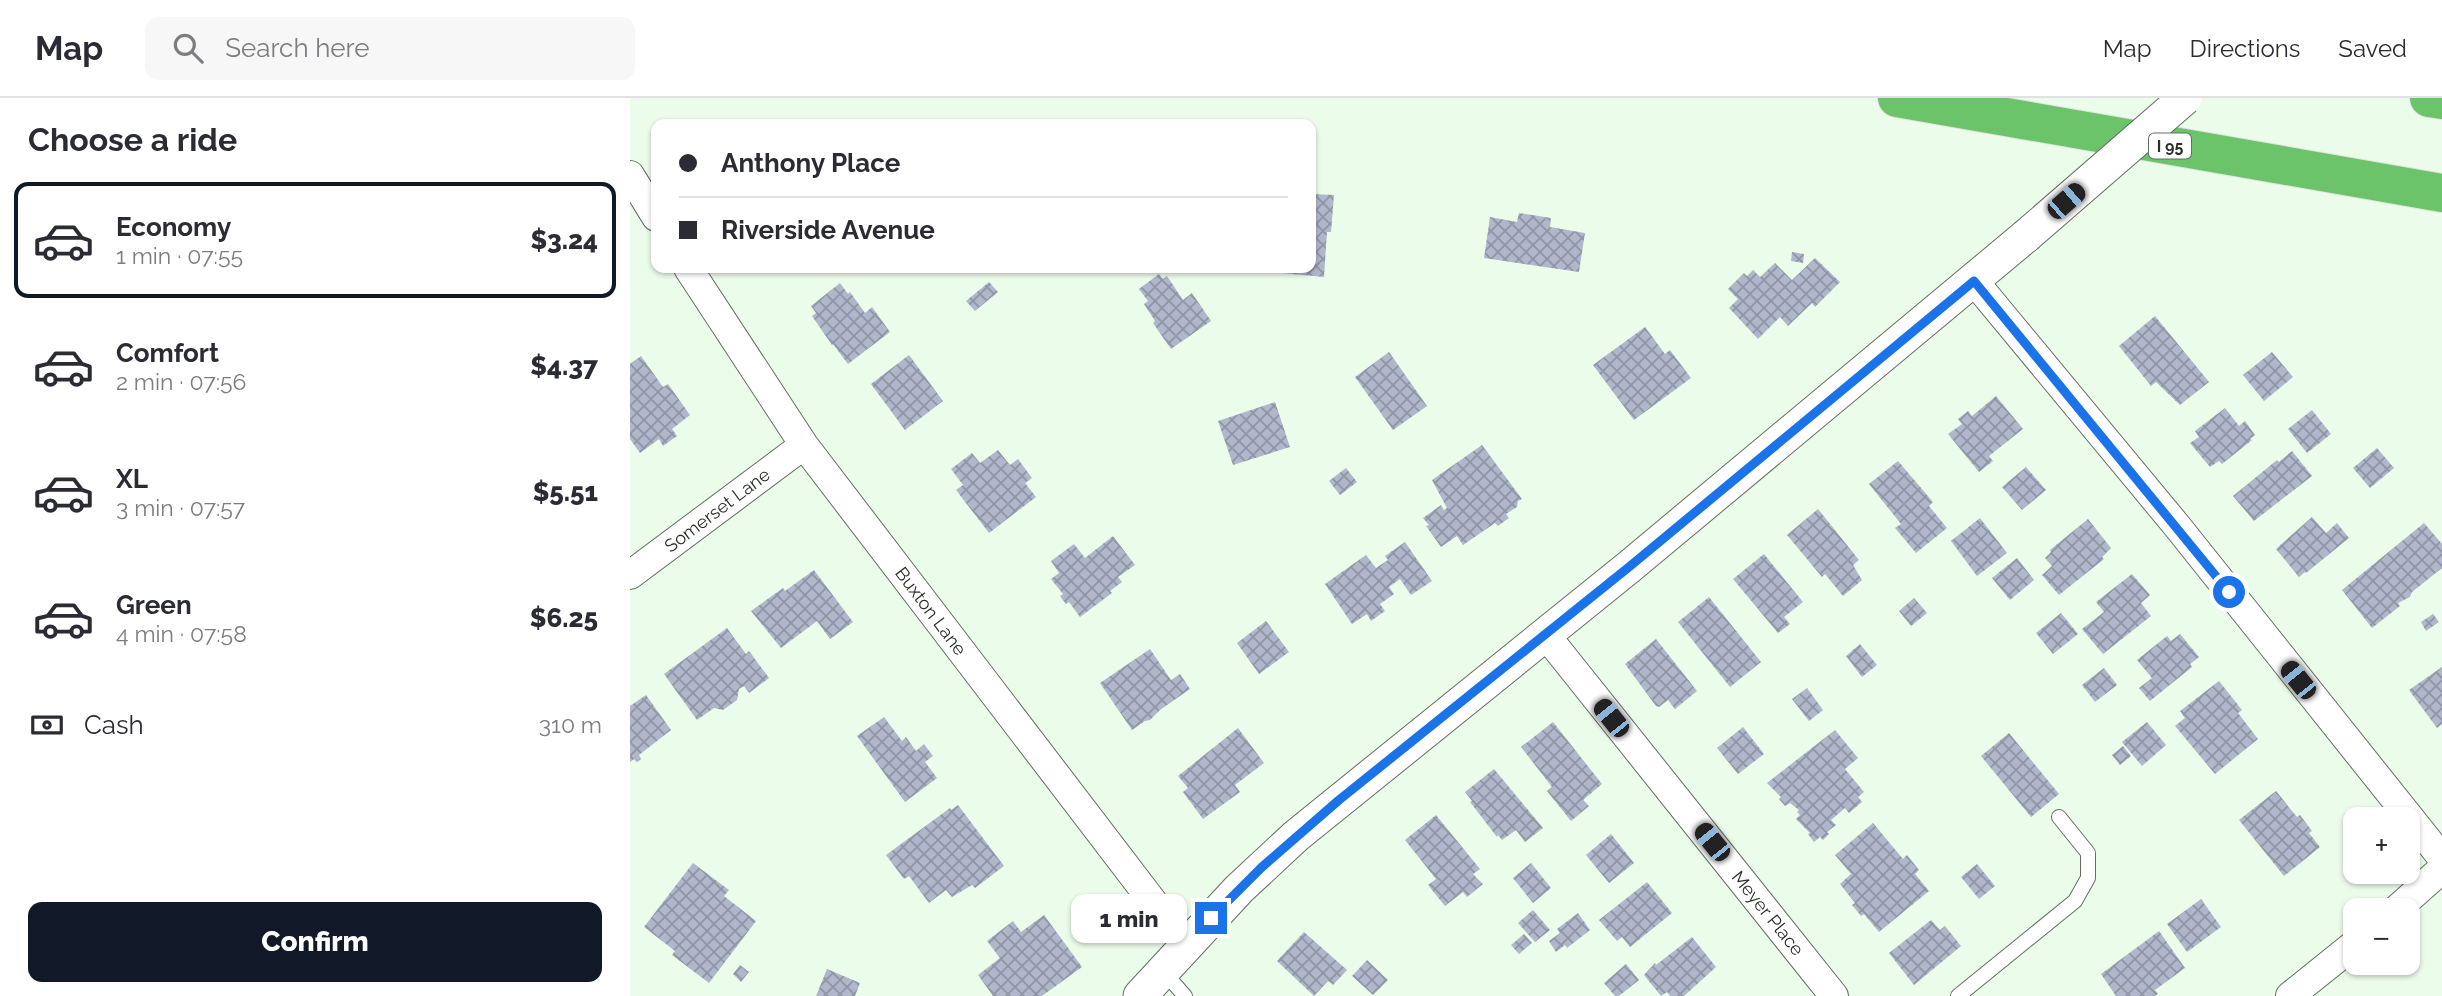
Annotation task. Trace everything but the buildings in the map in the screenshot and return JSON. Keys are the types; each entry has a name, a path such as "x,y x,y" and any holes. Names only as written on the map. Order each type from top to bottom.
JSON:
{"highway":[{"name":"I 95","path":"1898,98 2442,193"},
{"path":"2429,98 2442,100"}],"street":[{"path":"1140,996 1239,889 1296,836 1639,558 1974,281 2185,98"},
{"path":"630,175 651,209"},
{"name":"Buxton Lane","path":"691,273 804,445 1186,945"},
{"path":"1974,281 2177,526 2442,858"},
{"name":"Somerset Lane","path":"630,575 804,445"},
{"name":"Meyer Place","path":"1545,634 1835,996"},
{"path":"2409,898 2442,869"},
{"path":"2290,996 2343,953"}],"lane":[{"path":"1958,996 2075,901 2088,878 2088,853 2059,817"},
{"path":"1163,971 1185,996"}],"route":[{"path":"1211,918 1262,867 1339,800 1629,567 1974,281 2229,592"}]}
